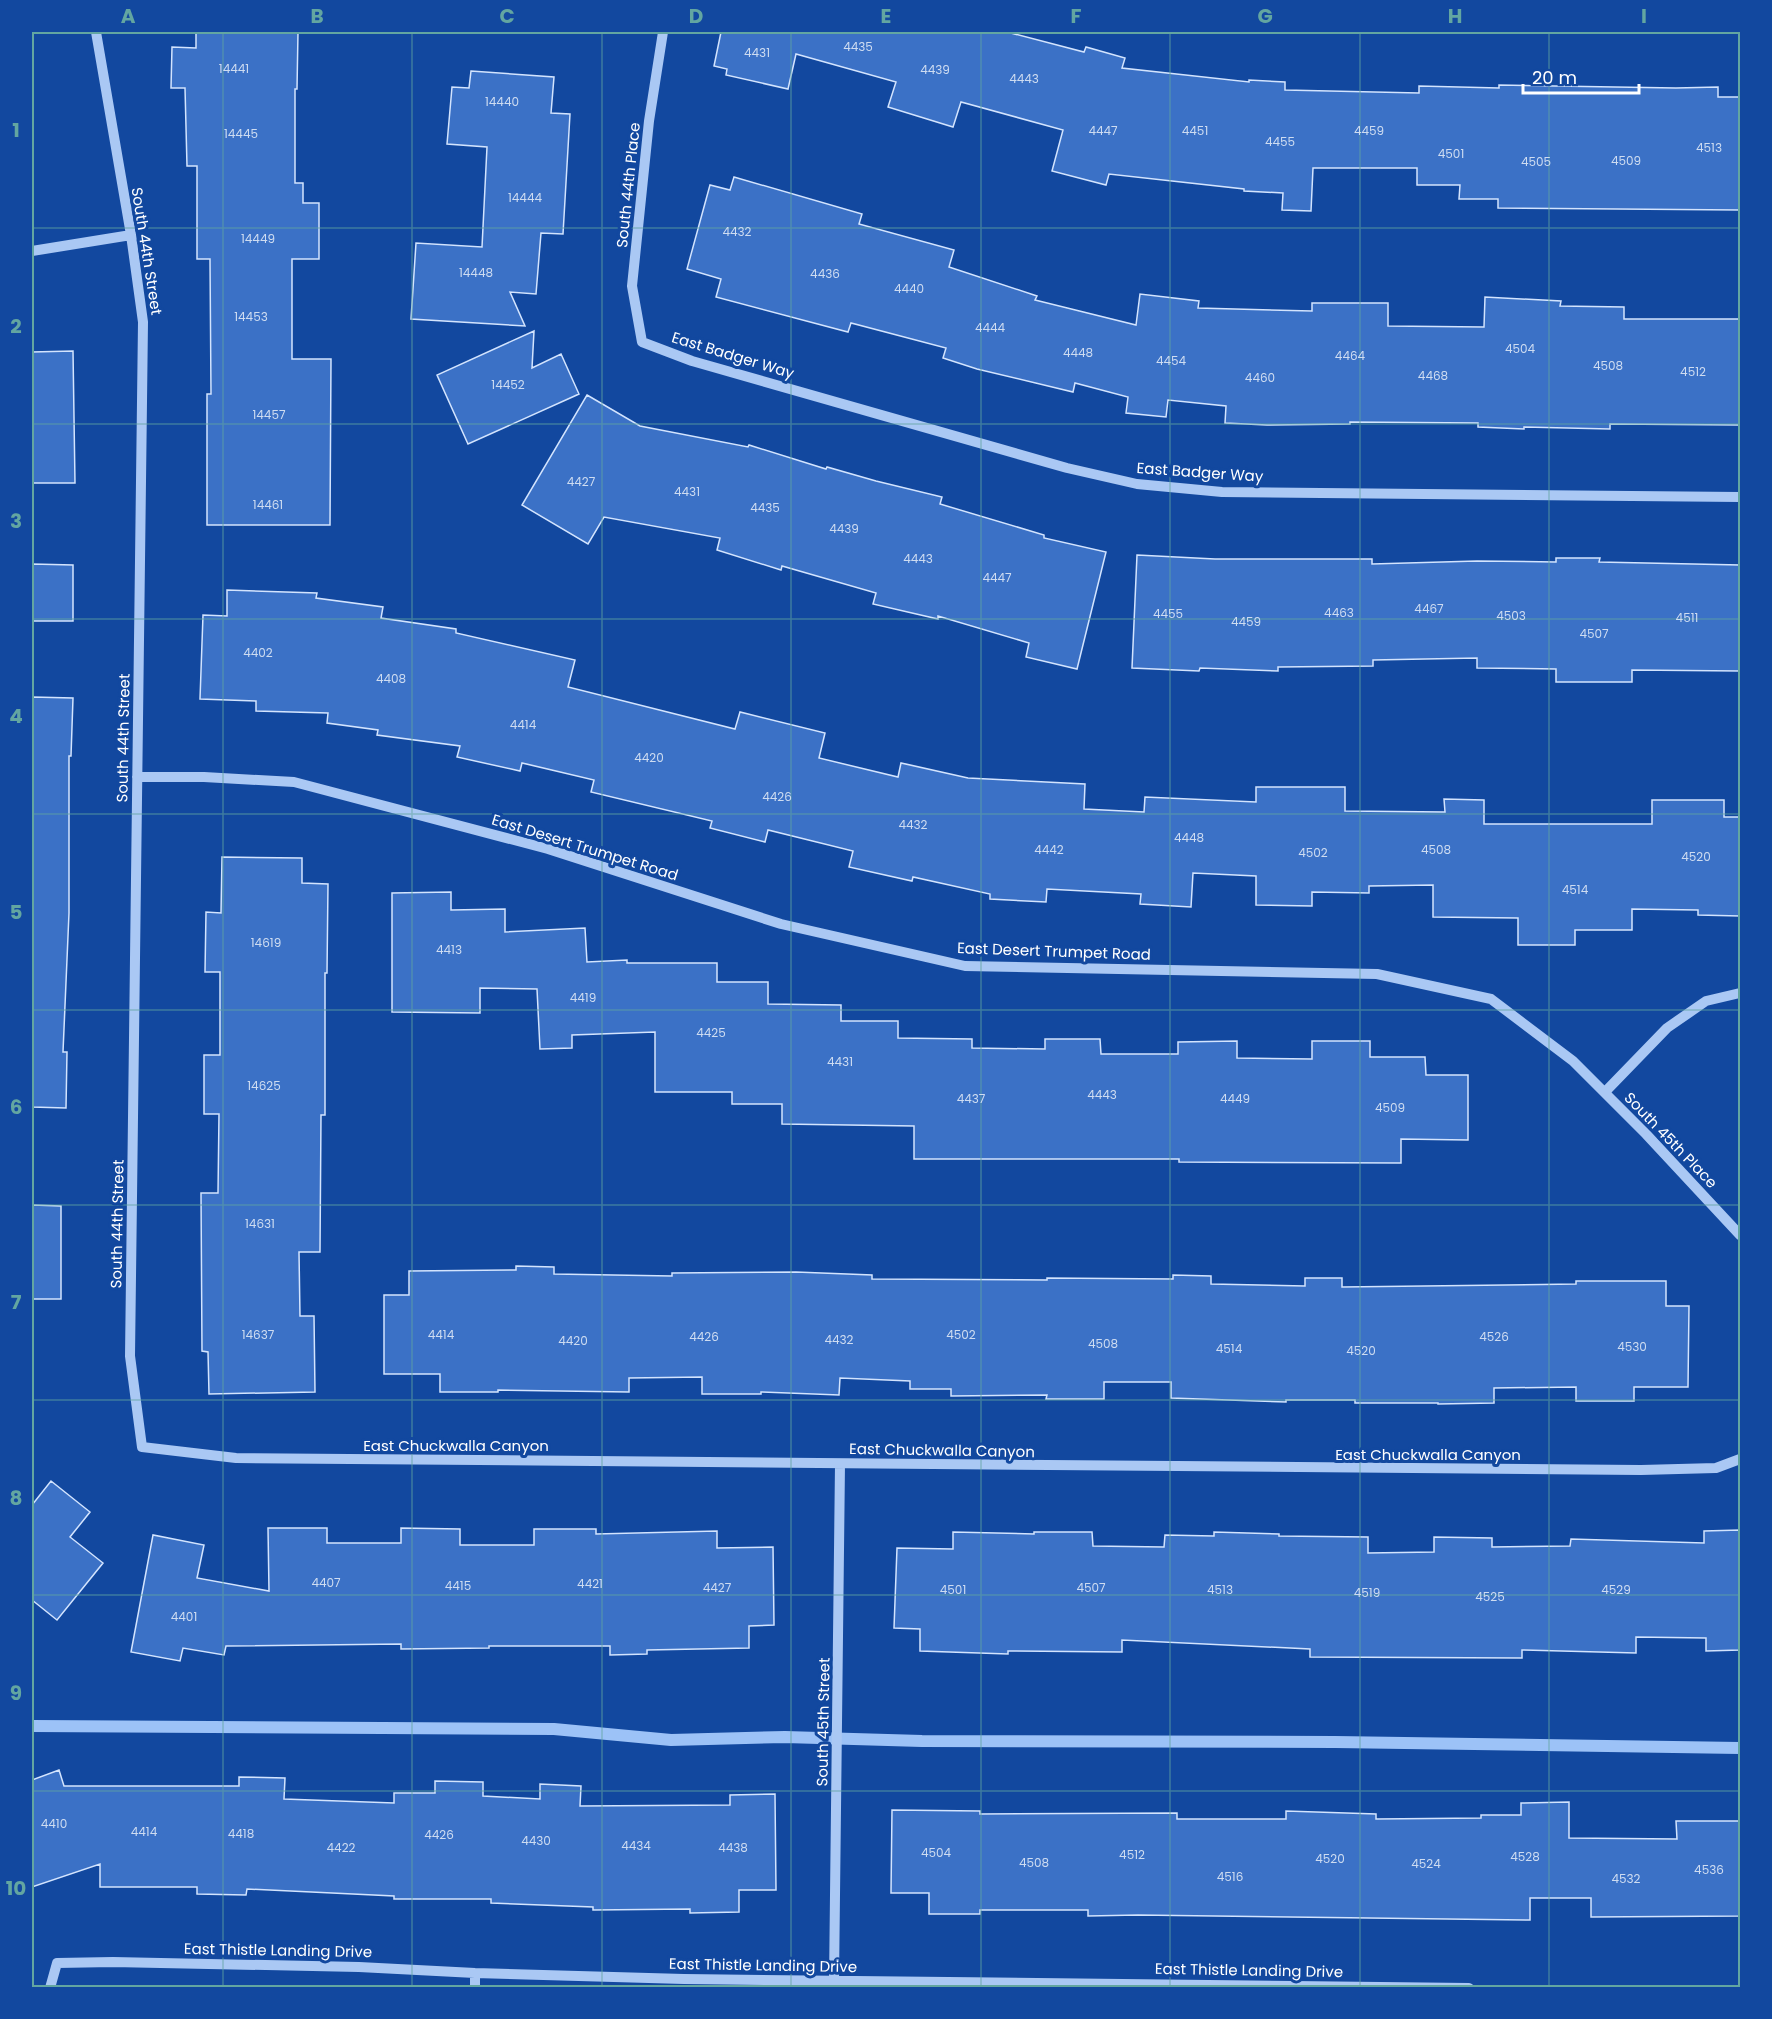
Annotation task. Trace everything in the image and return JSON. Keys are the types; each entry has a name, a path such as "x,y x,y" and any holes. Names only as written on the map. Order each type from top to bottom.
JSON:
{"street":[{"name":"South 44th Street","path":"96,32 131,235 143,322 130,1356 142,1447"},
{"name":"South 44th Place","path":"642,342 632,286 649,121 663,32"},
{"path":"32,251 131,235"},
{"name":"East Badger Way","path":"642,342 704,364 1067,468 1137,484 1222,492 1740,497"},
{"name":"East Desert Trumpet Road","path":"137,777 204,777 294,782 548,849 781,924 965,966 1377,974 1491,999 1573,1060 1605,1092"},
{"path":"1605,1092 1667,1028 1706,1001 1740,993"},
{"name":"South 45th Place","path":"1605,1092 1740,1235"},
{"name":"East Chuckwalla Canyon","path":"142,1447 236,1458 840,1464 1641,1470 1716,1468 1740,1459"},
{"name":"South 45th Street","path":"834,1981 840,1464"},
{"name":"East Thistle Landing Drive","path":"50,1988 57,1963 113,1962 834,1981 1469,1988"},
{"path":"475,1973 475,1988"}],"building":[{"path":"196,32 298,32 297,89 295,89 295,183 303,183 303,203 319,203 319,259 292,259 292,359 331,359 330,525 207,525 207,394 211,394 210,259 197,259 197,166 187,166 185,88 171,88 172,47 196,48"},
{"path":"721,32 1007,32 1084,52 1086,47 1125,58 1122,68 1249,82 1249,80 1285,82 1285,90 1419,93 1419,86 1718,87 1718,97 1740,97 1740,210 1498,208 1498,199 1459,199 1460,185 1417,185 1417,168 1313,168 1311,211 1282,210 1283,193 1244,191 1244,189 1109,174 1106,185 1052,171 1063,130 961,102 953,127 888,107 896,82 796,54 788,89 726,75 727,69 714,66"},
{"path":"471,71 554,77 551,113 570,114 563,234 541,233 536,294 510,292 525,326 411,319 416,243 482,247 487,147 447,144 452,87 469,88"},
{"path":"734,177 862,214 859,224 954,250 949,267 1037,296 1035,300 1136,325 1140,294 1199,301 1198,308 1312,311 1312,303 1388,303 1388,326 1484,327 1485,297 1561,301 1560,306 1624,307 1624,319 1740,319 1740,425 1610,424 1610,429 1524,427 1524,429 1478,427 1478,423 1350,422 1350,424 1267,425 1225,423 1226,406 1168,400 1166,417 1126,413 1128,397 1075,383 1073,392 977,369 943,358 946,348 851,323 848,332 716,297 721,279 687,269 710,185 730,190"},
{"path":"534,331 532,368 561,354 579,394 468,444 437,375"},
{"path":"73,351 75,483 32,483 32,352"},
{"path":"587,395 640,426 748,447 749,445 826,469 827,467 942,497 940,504 1044,535 1044,538 1106,552 1077,669 1026,657 1029,643 938,616 938,619 873,604 876,593 782,566 781,570 717,550 720,538 604,517 588,544 522,505"},
{"path":"1137,555 1215,559 1372,559 1372,564 1477,561 1556,562 1556,558 1600,558 1599,562 1740,565 1740,671 1632,670 1632,682 1556,682 1556,669 1477,668 1477,658 1373,660 1373,666 1278,667 1278,671 1132,668"},
{"path":"32,564 73,565 73,621 32,621"},
{"path":"227,590 317,593 316,598 383,607 381,618 456,629 456,633 575,660 568,687 735,729 740,712 825,733 819,758 898,777 901,763 968,778 1085,784 1084,809 1144,812 1145,797 1256,802 1256,787 1345,787 1345,811 1445,812 1444,799 1484,800 1484,824 1652,824 1652,800 1724,800 1724,817 1740,817 1740,916 1698,915 1698,910 1632,909 1632,930 1575,930 1575,945 1518,945 1518,918 1433,917 1433,885 1369,886 1369,893 1312,892 1312,906 1256,905 1256,876 1193,873 1191,907 1140,904 1141,894 1047,889 1046,902 990,899 990,894 913,877 912,881 849,867 853,851 768,830 765,842 710,828 712,821 591,792 594,780 522,763 520,771 457,757 460,746 377,735 378,730 327,723 328,713 256,711 256,701 200,699 203,615 227,616"},
{"path":"32,697 73,698 71,756 69,756 69,913 63,1052 67,1052 66,1108 32,1107"},
{"path":"222,857 302,858 302,883 328,884 327,973 325,973 325,1115 321,1115 320,1252 299,1252 300,1316 314,1316 315,1392 209,1394 208,1352 202,1351 201,1193 218,1193 219,1114 204,1114 204,1055 220,1055 220,972 205,972 206,912 221,913"},
{"path":"451,892 451,910 505,909 505,932 585,928 587,962 627,960 627,963 717,963 717,982 768,982 768,1004 841,1005 841,1021 898,1021 898,1038 972,1039 972,1048 1045,1049 1045,1039 1100,1039 1101,1054 1178,1054 1178,1042 1237,1041 1237,1058 1312,1059 1312,1041 1370,1041 1370,1057 1425,1057 1426,1075 1468,1075 1468,1140 1401,1139 1401,1163 1179,1162 1179,1159 914,1159 914,1126 782,1124 782,1104 732,1104 732,1092 655,1092 655,1032 572,1035 572,1048 540,1049 537,989 480,988 480,1013 392,1012 392,893"},
{"path":"32,1205 61,1206 61,1299 32,1299"},
{"path":"516,1266 554,1267 554,1274 672,1276 672,1273 796,1272 872,1275 872,1279 1173,1279 1173,1275 1211,1276 1211,1284 1305,1286 1305,1278 1342,1278 1342,1287 1666,1281 1666,1306 1689,1306 1688,1387 1634,1387 1634,1401 1576,1401 1576,1387 1494,1388 1494,1403 1438,1404 1355,1403 1355,1400 1286,1400 1286,1402 1171,1398 1171,1382 1104,1382 1104,1399 1046,1399 1047,1395 951,1396 951,1389 910,1389 910,1381 840,1378 839,1395 761,1392 761,1394 702,1394 702,1377 629,1378 629,1392 498,1390 498,1392 440,1392 440,1374 384,1374 384,1295 409,1295 409,1271 516,1270"},
{"path":"51,1481 90,1512 70,1537 103,1563 57,1620 32,1600 32,1505"},
{"path":"268,1528 327,1528 327,1543 401,1543 401,1528 460,1529 460,1545 534,1545 534,1529 596,1529 596,1534 717,1531 717,1548 773,1547 774,1625 749,1626 749,1648 647,1650 647,1654 610,1655 610,1646 401,1649 401,1644 226,1646 224,1655 183,1648 180,1661 131,1652 153,1535 204,1545 197,1578 269,1591"},
{"path":"1740,1530 1740,1650 1706,1651 1706,1638 1636,1637 1636,1653 1522,1650 1522,1658 1310,1657 1310,1649 1122,1640 1122,1652 1008,1651 1008,1654 920,1651 920,1629 894,1628 897,1548 953,1549 953,1532 1034,1534 1034,1532 1092,1532 1093,1546 1164,1547 1165,1535 1214,1536 1214,1532 1279,1534 1279,1536 1368,1537 1368,1553 1434,1552 1434,1537 1492,1538 1492,1547 1570,1546 1571,1539 1704,1543 1704,1531"},
{"path":"59,1770 64,1786 239,1786 239,1777 285,1778 284,1799 394,1803 394,1793 435,1793 435,1781 483,1782 483,1796 540,1799 540,1784 581,1786 580,1806 730,1805 730,1795 775,1794 776,1890 739,1890 739,1912 690,1913 690,1909 593,1910 593,1907 491,1903 491,1899 394,1899 394,1896 247,1889 246,1895 197,1894 197,1887 100,1887 100,1864 32,1887 32,1780"},
{"path":"1569,1802 1569,1838 1677,1839 1676,1821 1740,1821 1740,1916 1591,1917 1591,1898 1530,1898 1530,1920 1088,1916 1088,1910 980,1910 980,1914 929,1914 929,1893 891,1893 892,1810 980,1811 980,1814 1177,1813 1177,1819 1286,1819 1286,1811 1376,1814 1376,1819 1481,1818 1481,1815 1521,1815 1521,1803"}],"waterway":[{"path":"32,1726 554,1729 671,1740 785,1737 922,1741 1335,1742 1740,1748"}]}
